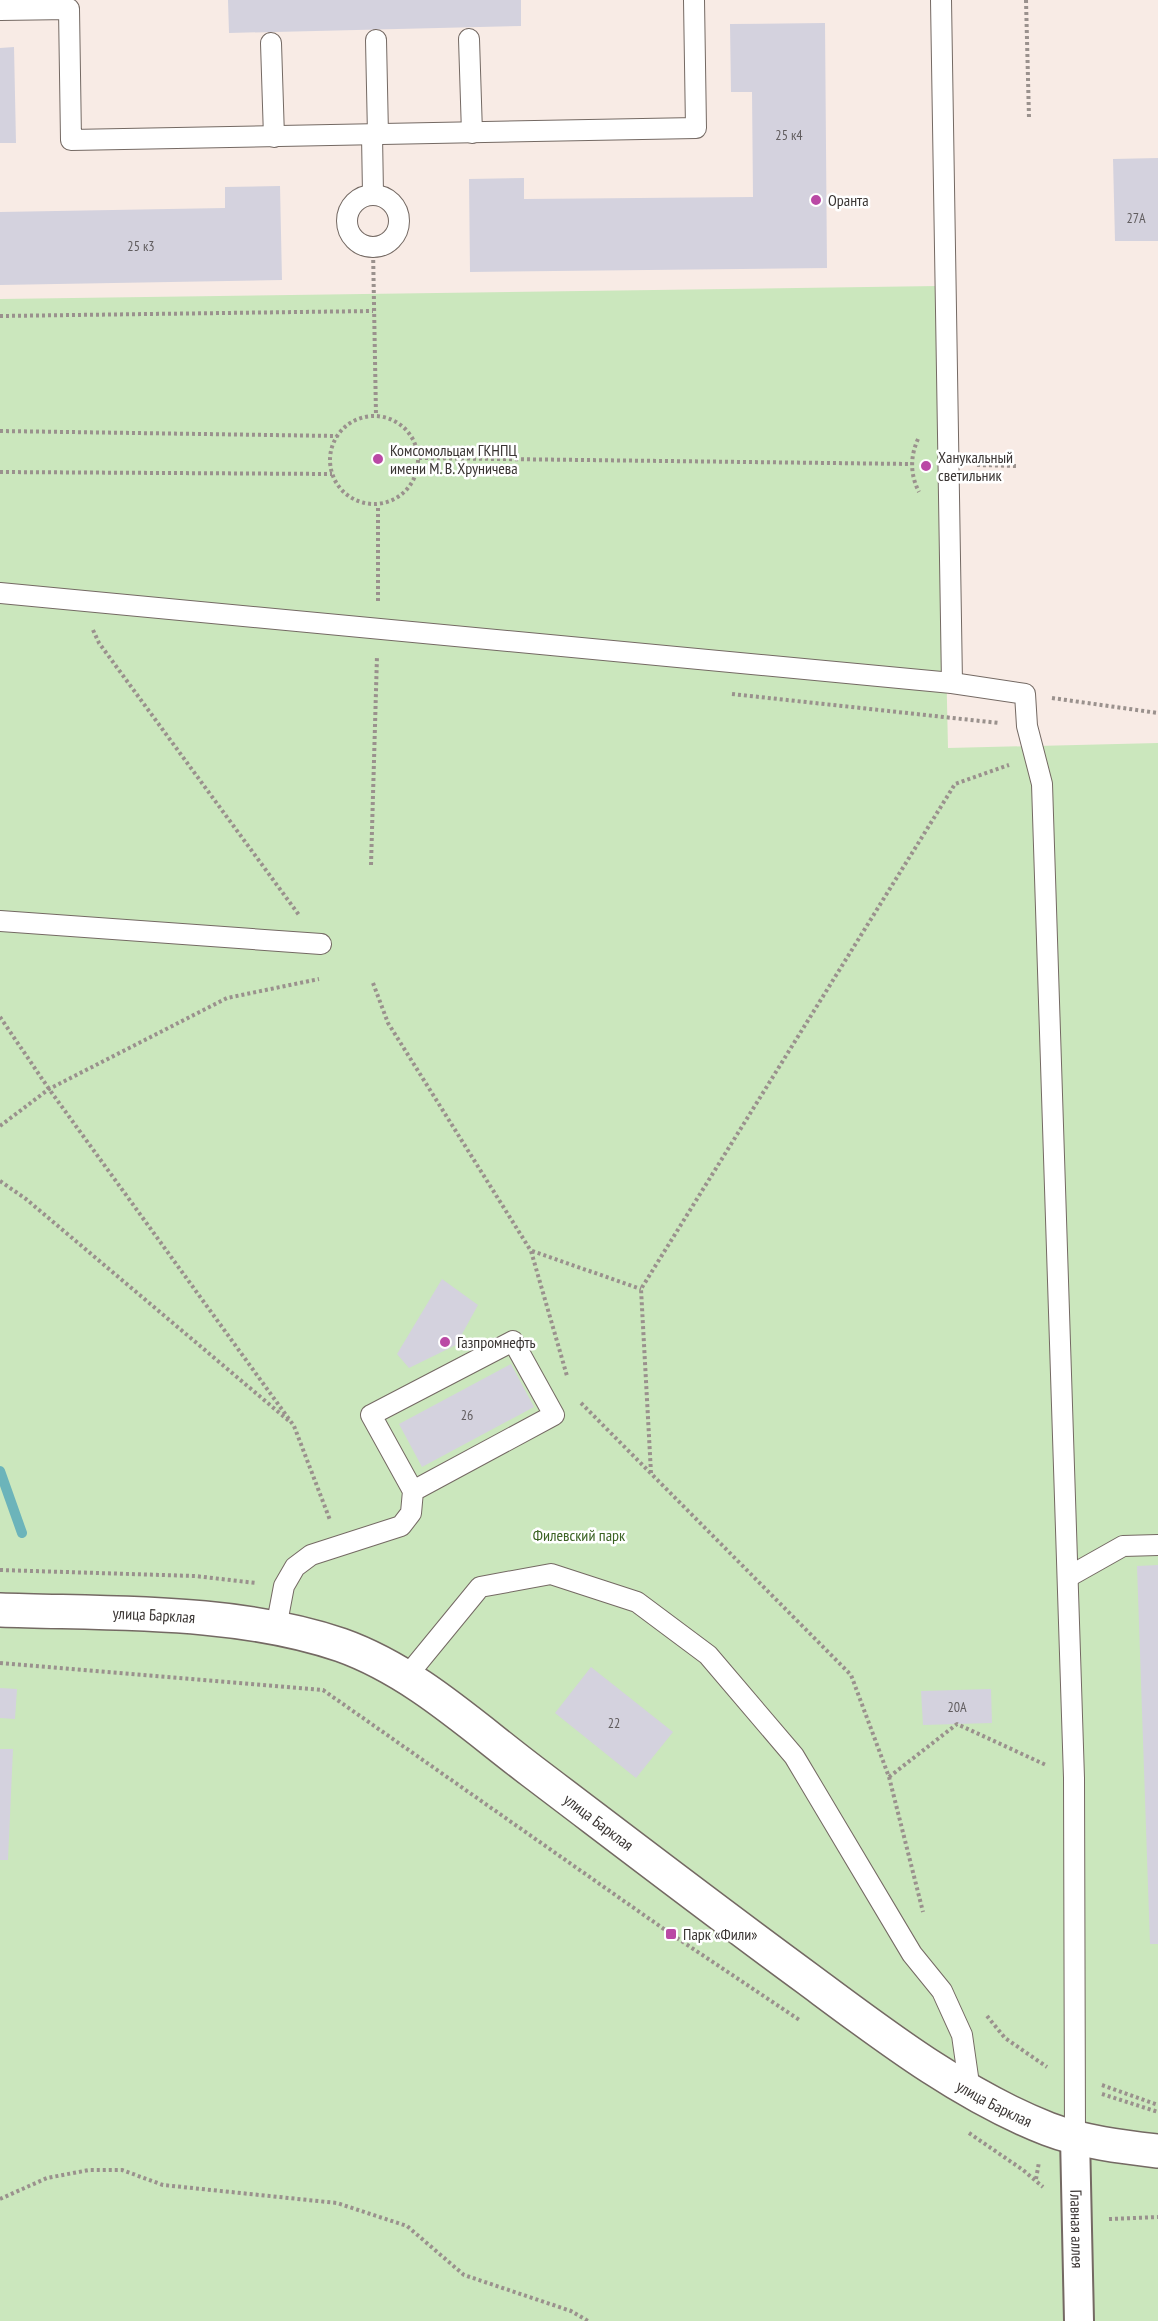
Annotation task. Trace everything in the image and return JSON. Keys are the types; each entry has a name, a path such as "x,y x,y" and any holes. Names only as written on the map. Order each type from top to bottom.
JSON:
{"street":[{"name":"улица Барклая","path":"0,1610 194,1618 276,1628 341,1646 407,1676 779,1958 863,2019 970,2091 1047,2129 1075,2137 1158,2151"},
{"name":"Главная аллея","path":"1075,2137 1079,2321"}],"lane":[{"path":"0,10 74,4 71,140 696,129 694,0"},
{"path":"941,0 952,683"},
{"path":"469,39 472,133"},
{"path":"373,194 376,40"},
{"path":"272,43 274,137"},
{"path":"373,194 385,196 394,204 399,215 399,226 394,237 385,245 374,248 362,245 352,238 347,227 347,215 352,204 361,196 373,194"},
{"path":"0,593 952,683 1025,694 1027,726 1042,784 1074,1778 1077,2080 1075,2137"},
{"path":"0,921 321,944"},
{"path":"276,1628 284,1586 295,1567 311,1555 401,1526 411,1512 413,1491 371,1416 513,1341 554,1416 413,1491"},
{"path":"1068,1576 1123,1546 1158,1545"},
{"path":"407,1676 480,1587 551,1574 637,1602 708,1655 794,1756 912,1954 942,1991 963,2035 970,2091"}],"path":[{"path":"1026,0 1029,118"},
{"path":"374,248 376,415"},
{"path":"0,316 373,311"},
{"path":"376,415 397,421 413,437 419,458 416,476 406,491 378,506 355,501 341,490 332,474 330,454 337,435 354,420 376,415"},
{"path":"0,431 337,435"},
{"path":"419,458 911,464"},
{"path":"949,465 1018,466"},
{"path":"0,472 332,474"},
{"path":"371,865 378,628 378,506"},
{"path":"93,630 99,644 321,944"},
{"path":"1025,694 1158,713"},
{"path":"651,1473 641,1289 955,784 1024,761 1034,754"},
{"path":"0,1126 49,1089 227,998 318,979"},
{"path":"374,983 388,1023 531,1251 569,1384"},
{"path":"0,1017 49,1089 294,1426 340,1546"},
{"path":"0,1180 26,1199 294,1426"},
{"path":"531,1251 641,1289"},
{"path":"573,1395 851,1675 889,1777 924,1917"},
{"path":"0,1570 195,1576 284,1586"},
{"path":"0,1663 323,1690 671,1934 808,2026"},
{"path":"889,1777 957,1724 1074,1778"},
{"path":"983,2012 1005,2038 1047,2067 1158,2112"},
{"path":"1077,2080 1158,2105"},
{"path":"965,2131 1036,2179"},
{"path":"0,2197 8,2196 47,2178 89,2170 122,2170 163,2185 337,2203 407,2226 464,2275 571,2311 588,2321"},
{"path":"1077,2220 1158,2217"}],"green space":[{"name":"Филевский парк","path":"938,286 948,748 1158,743 1158,2321 0,2321 0,299"}],"building":[{"path":"228,0 521,0 521,26 229,33"},
{"path":"825,23 827,268 470,272 469,179 524,178 524,199 753,197 752,92 731,92 730,24"},
{"path":"14,47 16,143 0,143 0,48"},
{"path":"1158,158 1158,241 1115,241 1113,159"},
{"path":"280,186 282,280 0,285 0,212 225,208 225,187"},
{"path":"442,1279 478,1305 456,1345 409,1368 397,1354"},
{"path":"511,1364 534,1407 422,1467 399,1424"},
{"path":"1158,1565 1158,1944 1150,1944 1137,1566"},
{"path":"591,1667 673,1732 636,1778 555,1713"},
{"path":"0,1688 17,1689 15,1719 0,1718"},
{"path":"991,1689 992,1723 923,1725 921,1691"},
{"path":"0,1749 13,1749 8,1860 0,1860"}],"waterway":[{"path":"0,1471 22,1533"}],"place":[{"name":"Оранта","path":"816,200"},
{"name":"Комсомольцам ГКНПЦ имени М. В. Хруничева","path":"378,459"},
{"name":"Ханукальный светильник","path":"926,466"},
{"name":"Газпромнефть","path":"445,1342"},
{"name":"Парк «Фили»","path":"671,1934"}]}
